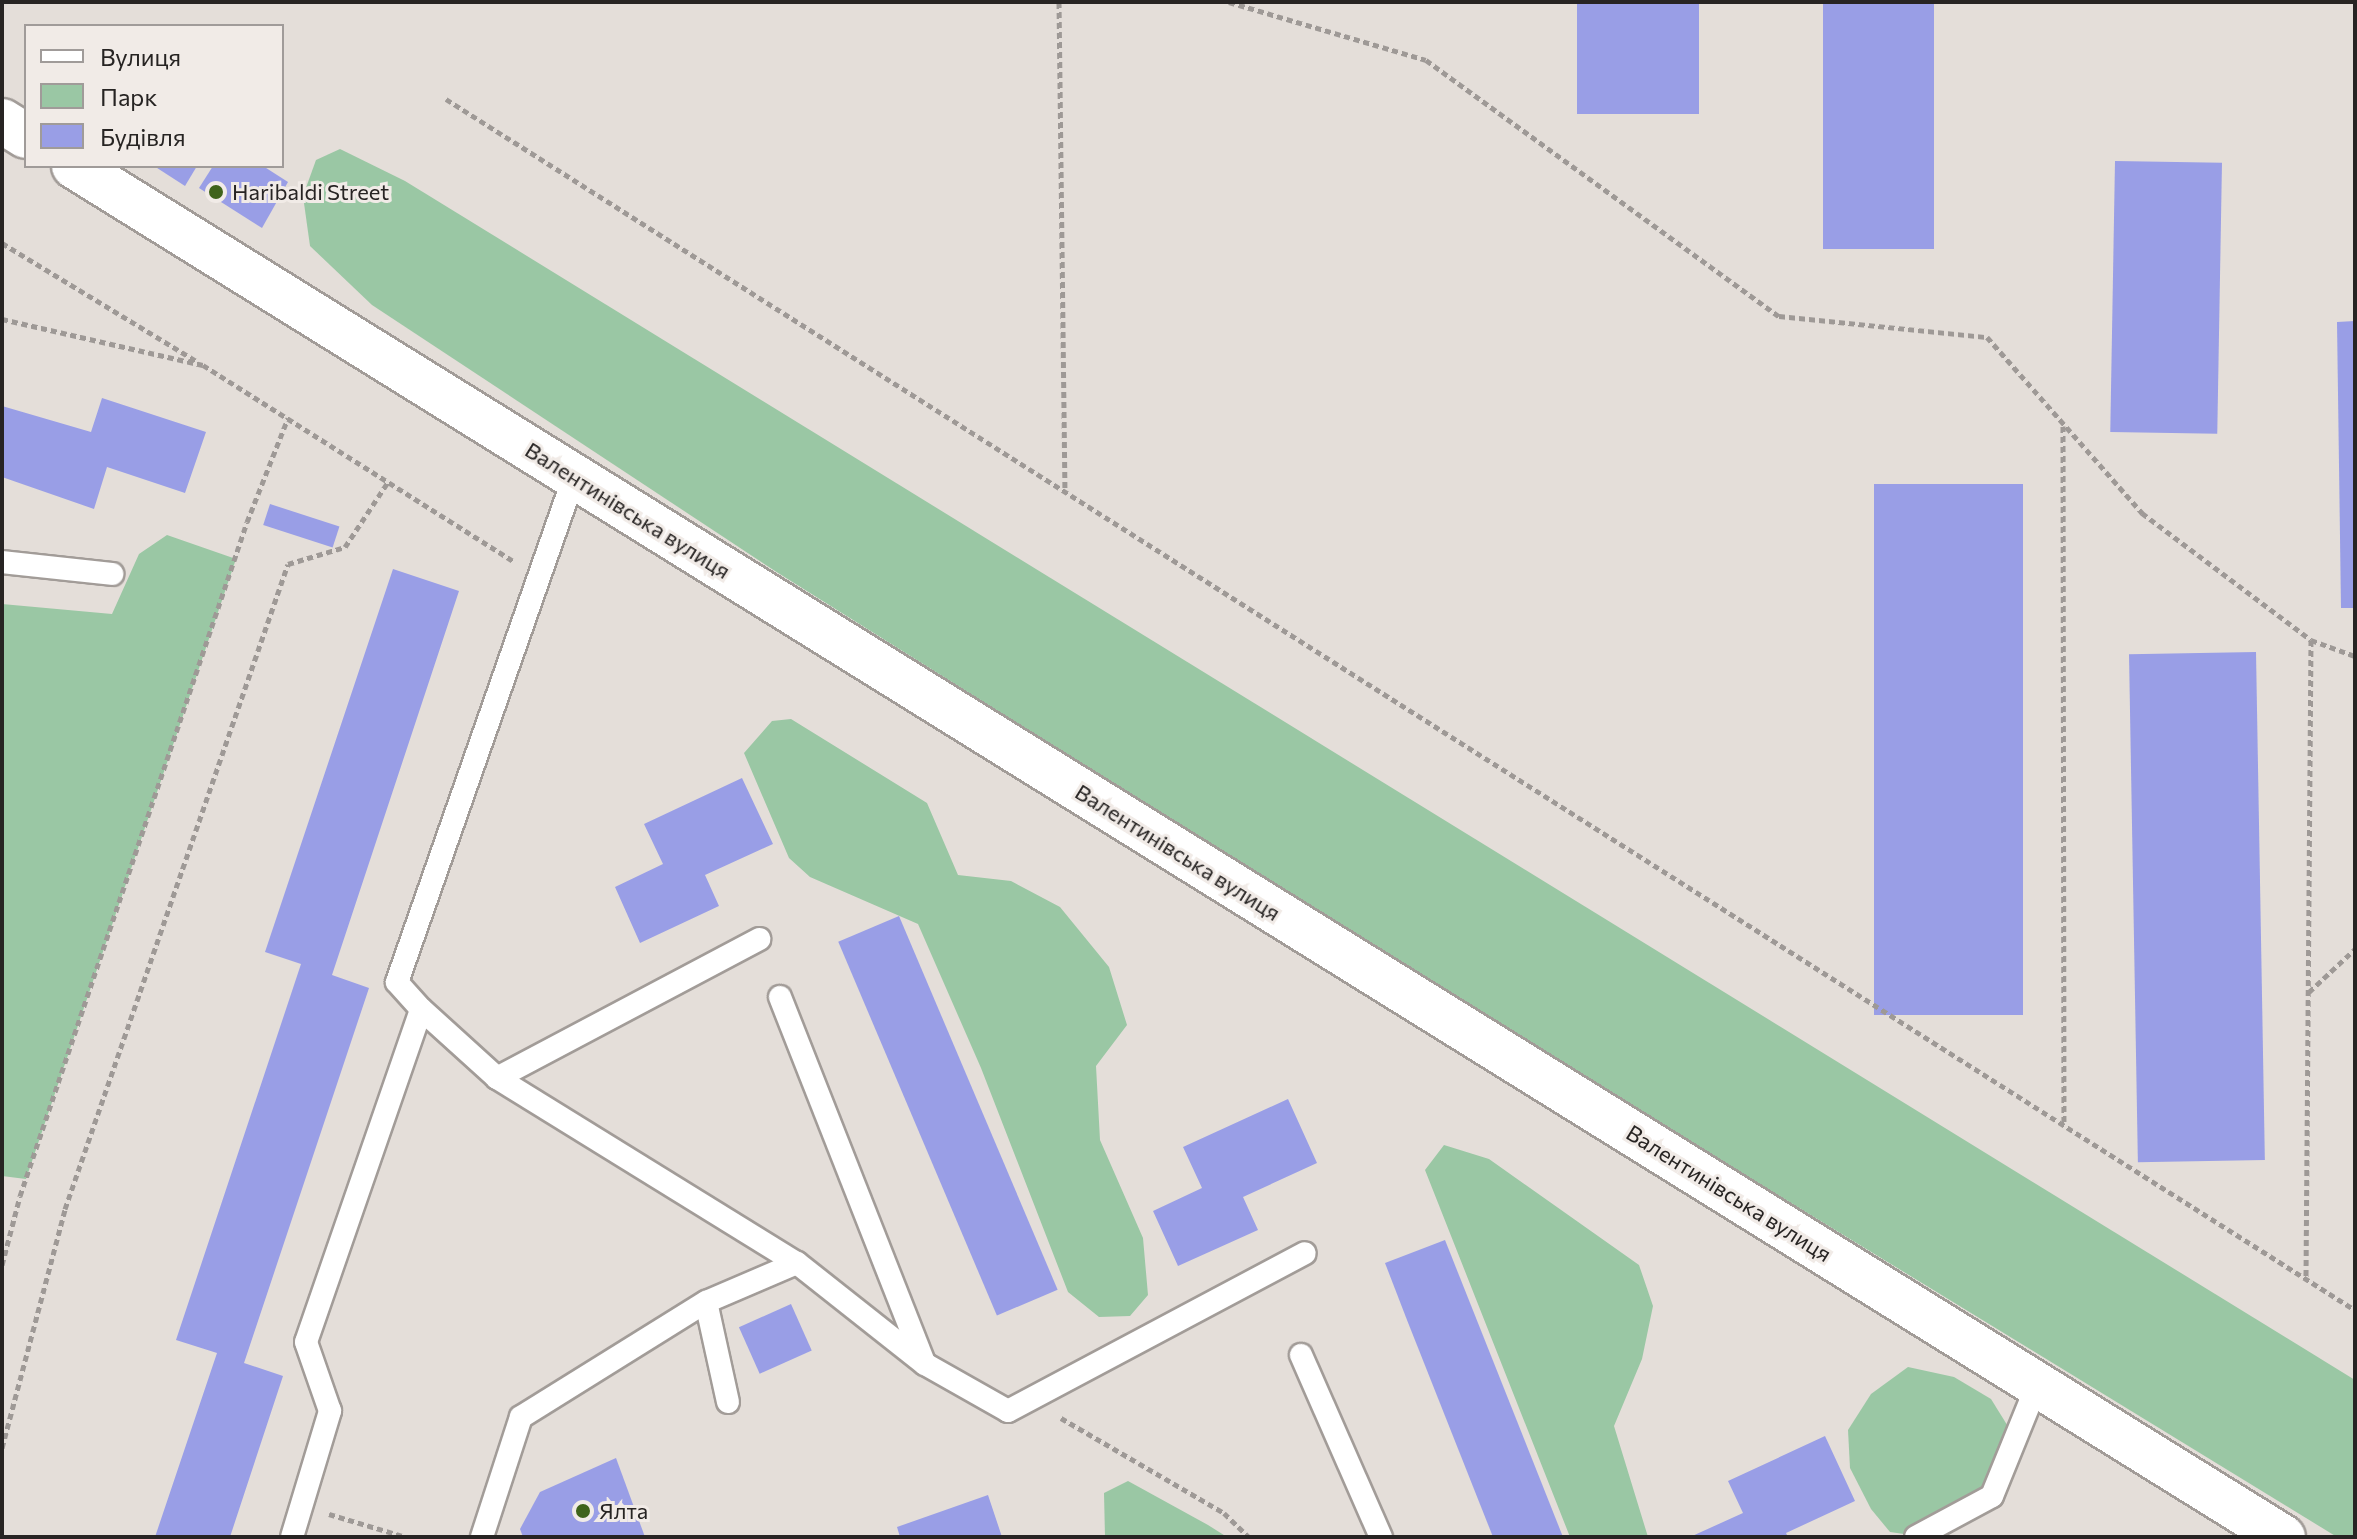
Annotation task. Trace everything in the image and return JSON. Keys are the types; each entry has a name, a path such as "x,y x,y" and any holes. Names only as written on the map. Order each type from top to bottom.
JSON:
{"street":[{"path":"2,121 24,135"},
{"name":"Валентинівська вулиця","path":"77,168 2283,1537"}],"lane":[{"path":"574,477 397,982 421,1009 497,1078 797,1263 925,1364 1008,1411 1305,1253"},
{"path":"2,562 112,574"},
{"path":"497,1078 760,939"},
{"path":"780,997 925,1364"},
{"path":"292,1537 330,1411 306,1342 421,1009"},
{"path":"482,1537 521,1417 706,1302 797,1263"},
{"path":"706,1302 728,1402"},
{"path":"1301,1355 1381,1537"},
{"path":"1916,1537 1992,1496 2037,1385"}],"path":[{"path":"1059,2 1065,492"},
{"path":"1229,2 1426,60 1779,316 1987,337 2142,513 2311,640 2355,656"},
{"path":"446,99 2355,1310"},
{"path":"2,243 203,365 539,577"},
{"path":"2,319 203,365"},
{"path":"2,1265 23,1188 247,522 288,418"},
{"path":"2063,424 2064,1125"},
{"path":"2,1448 65,1209 288,564 345,547 388,482"},
{"path":"2305,1278 2311,640"},
{"path":"2308,992 2355,949"},
{"path":"1029,1400 1224,1513 1249,1537"},
{"path":"302,1506 406,1537"}],"green space":[{"path":"340,149 405,181 2355,1380 2355,1537 2337,1537 1417,974 775,571 372,305 310,246 303,196 316,160"},
{"path":"167,535 236,559 26,1179 2,1176 2,604 112,614 139,554"},
{"path":"791,719 927,803 958,875 1011,881 1060,907 1109,967 1127,1025 1096,1066 1100,1140 1143,1238 1148,1295 1130,1316 1099,1317 1068,1292 981,1068 918,924 810,877 789,858 744,753 772,721"},
{"path":"1444,1145 1489,1159 1639,1265 1653,1306 1642,1359 1614,1426 1648,1537 1570,1537 1425,1170"},
{"path":"1908,1367 1954,1377 1991,1399 2009,1428 1983,1494 1904,1534 1890,1532 1871,1509 1850,1468 1848,1430 1871,1394"},
{"path":"1128,1481 1227,1537 1105,1537 1104,1493"}],"building":[{"path":"1577,2 1699,2 1699,114 1577,114"},
{"path":"1823,2 1934,2 1934,249 1823,249"},
{"path":"2115,161 2222,163 2217,434 2110,432"},
{"path":"157,168 196,168 185,186"},
{"path":"212,168 266,168 288,182 262,228 199,188"},
{"path":"2355,321 2355,608 2341,608 2337,322"},
{"path":"102,398 206,432 185,493 107,467 94,509 2,477 2,406 91,432"},
{"path":"1874,484 2023,484 2023,1015 1874,1015"},
{"path":"270,504 339,527 333,547 263,525"},
{"path":"393,569 459,591 332,975 369,988 244,1363 283,1376 230,1537 155,1537 217,1353 176,1340 301,964 265,952"},
{"path":"2256,652 2265,1160 2138,1162 2129,654"},
{"path":"742,778 773,844 705,875 719,906 640,943 615,887 663,864 644,824"},
{"path":"899,916 1058,1290 997,1316 838,942"},
{"path":"1288,1099 1317,1163 1243,1197 1258,1230 1178,1266 1153,1211 1202,1188 1183,1147"},
{"path":"1445,1240 1563,1537 1493,1537 1385,1263"},
{"path":"791,1304 812,1351 760,1374 739,1327"},
{"path":"1825,1436 1855,1501 1786,1533 1788,1537 1690,1537 1743,1513 1728,1481"},
{"name":"Ялта","path":"616,1458 645,1537 523,1537 520,1529 540,1492"},
{"path":"988,1495 1002,1537 900,1537 897,1527"}],"place":[{"name":"Haribaldi Street","path":"216,192"},
{"name":"Ялта","path":"583,1511"}]}
